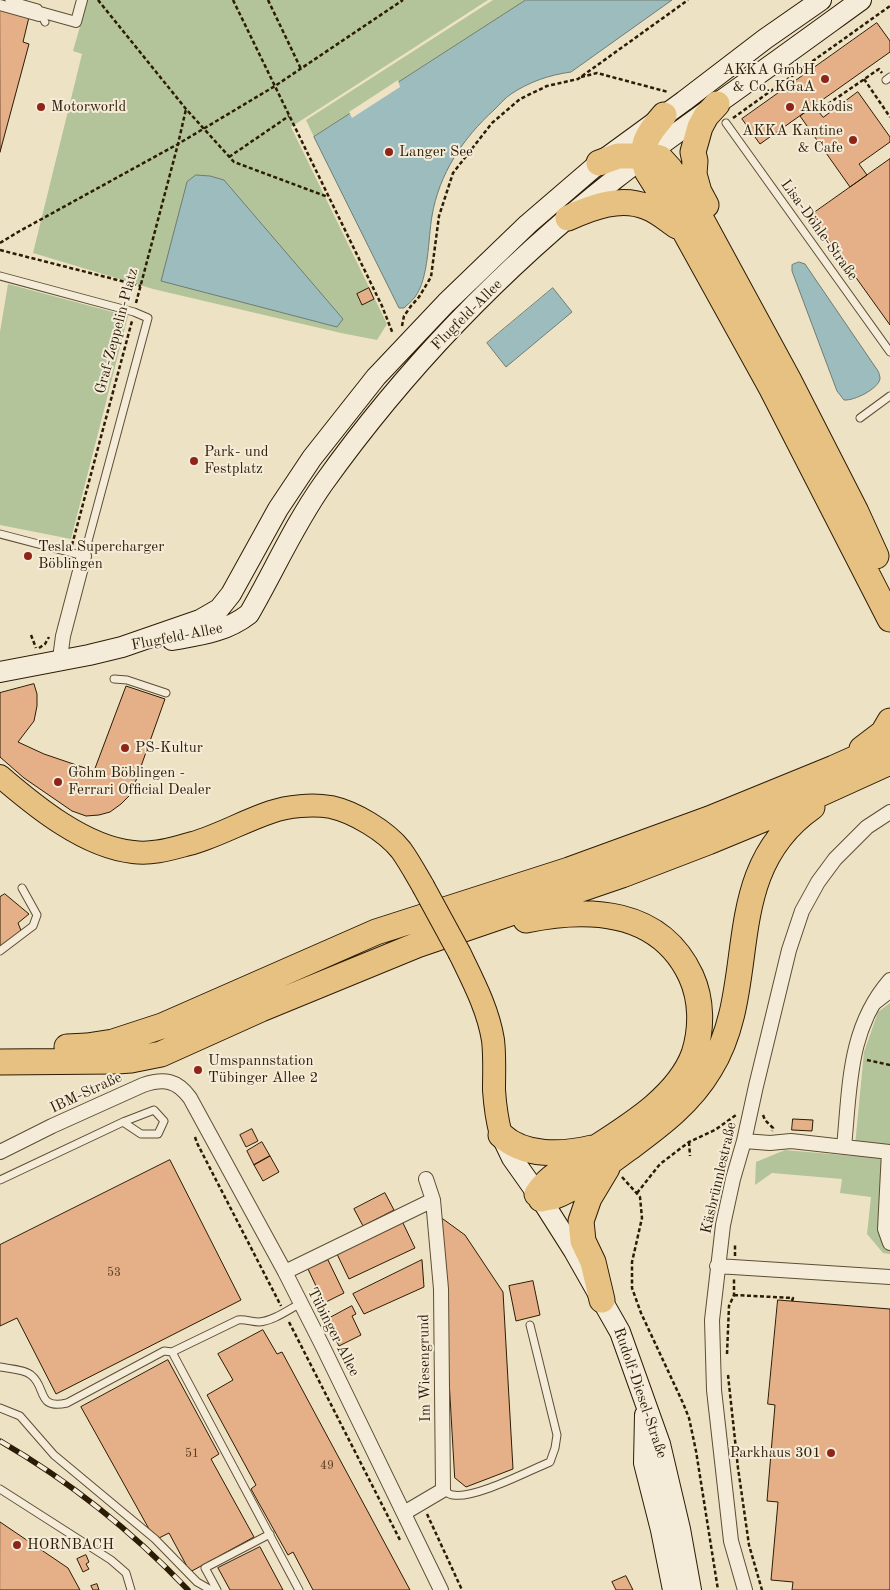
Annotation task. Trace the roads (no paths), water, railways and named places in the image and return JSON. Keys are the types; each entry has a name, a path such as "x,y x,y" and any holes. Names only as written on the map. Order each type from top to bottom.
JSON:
{"highway":[{"path":"722,114 706,116 695,141 693,152 694,174 699,192 742,275 788,379"},
{"path":"664,115 646,137 643,148 649,175 684,230 772,389 890,619"},
{"path":"599,163 618,156 651,156 660,158 675,176 700,217 788,379 890,583"},
{"path":"568,218 591,207 608,203 634,204 647,207 684,230"},
{"path":"834,768 883,733 890,721"},
{"path":"0,1048 74,1047 99,1044 162,1026 376,932 569,870 709,819 890,743"},
{"path":"0,1062 131,1060 161,1054 261,1009 417,945 622,875 708,842 771,816 885,764"},
{"path":"539,1196 551,1178 609,1160 678,1110 691,1096 711,1069 724,1041 733,1009 750,902 764,863 779,837 788,826 817,804 885,764"},
{"path":"417,945 437,946 465,935 540,917 577,913 602,914 625,919 653,932 667,942 678,954 687,969 698,996 700,1014 694,1054 687,1069 671,1091 635,1122 609,1160 588,1198 581,1221 583,1241 592,1262 602,1300"},
{"path":"501,1135 512,1144 536,1151 576,1152 609,1160"}],"main road":[{"name":"Flugfeld-Allee","path":"122,647 200,620 217,611 225,604 278,509 312,458 376,377 446,303 490,259 559,196 599,163 765,39 821,0"},
{"name":"Flugfeld-Allee","path":"1,672 122,647 217,632 239,622 249,614 304,512 323,483 393,392 462,318 568,218 644,157 722,114 861,0"},
{"path":"0,776 57,820 102,844 123,850 144,853 171,849 208,838 271,812 300,806 330,807 367,822 386,835 401,850 423,886 460,954 483,1003 492,1037 495,1060 496,1107 501,1135"},
{"name":"Rudolf-Diesel-Straße","path":"501,1135 512,1158 539,1196 574,1252 620,1332 662,1452 682,1536 691,1590"},
{"name":"Rudolf-Diesel-Straße","path":"641,1388 645,1420 644,1463 661,1530 673,1590"}],"street":[{"path":"0,5 42,17 76,22 82,0"},
{"path":"63,660 61,651 63,636 84,556"},
{"name":"Käsbrünnlestraße","path":"745,1590 731,1541 714,1390 712,1320 717,1266 727,1206 789,950 802,911 818,882 835,859 867,827 890,812"},
{"path":"844,1147 856,1043 867,1013 890,980"},
{"name":"IBM-Straße","path":"0,1152 155,1081 164,1080 175,1084 186,1094"},
{"name":"Tübinger Allee","path":"186,1094 285,1272 442,1590"},
{"path":"744,1141 770,1143 791,1141 889,1152 885,1229 890,1242"},
{"name":"Im Wiesengrund","path":"426,1179 433,1200 440,1289 443,1490"},
{"path":"285,1272 433,1200"},
{"path":"717,1266 890,1277"},
{"path":"404,1513 443,1490"}],"lane":[{"path":"9,0 38,8 42,17"},
{"name":"Lisa-Döhle-Straße","path":"722,114 890,352"},
{"path":"0,276 134,312 148,318 84,556 0,534"},
{"path":"860,418 890,396"},
{"path":"114,679 127,680 166,693"},
{"path":"0,951 33,926 37,915 22,888"},
{"path":"867,1013 890,995"},
{"path":"0,1180 123,1122 154,1110 164,1121 158,1134 141,1134 123,1122"},
{"path":"0,1367 30,1374 35,1378 50,1404 68,1403 164,1351 172,1352 238,1320 259,1322 268,1320 301,1303"},
{"path":"443,1490 453,1495 470,1494 550,1462 555,1448 556,1435 530,1325"},
{"path":"172,1352 300,1590"},
{"path":"0,1408 20,1416 54,1455 155,1539 197,1582 211,1590"},
{"path":"0,1489 111,1560 126,1573 131,1590"},
{"path":"217,1590 205,1568 270,1534"}],"water":[{"name":"Langer See","path":"526,0 672,0 571,72 540,80 511,94 472,132 447,171 435,201 427,258 420,289 404,308 399,308 314,137"},
{"path":"196,175 224,180 343,319 337,327 161,281 187,182"},
{"path":"799,262 805,264 878,372 880,379 875,387 859,396 844,400 837,391 792,271 792,265"},
{"path":"553,288 572,312 506,367 487,343"}],"railway":[{"path":"0,1441 51,1473 123,1528 188,1590"}],"place":[{"name":"AKKA GmbH & Co. KGaA","path":"825,79"},
{"name":"Motorworld","path":"41,107"},
{"name":"Akkodis","path":"790,107"},
{"name":"AKKA Kantine & Cafe","path":"853,140"},
{"name":"Langer See","path":"389,152"},
{"name":"Park- und Festplatz","path":"194,461"},
{"name":"Tesla Supercharger Böblingen","path":"28,556"},
{"name":"PS-Kultur","path":"125,748"},
{"name":"Gohm Böblingen - Ferrari Official Dealer","path":"58,782"},
{"name":"Umspannstation Tübinger Allee 2","path":"198,1070"},
{"name":"Parkhaus 301","path":"831,1453"},
{"name":"HORNBACH","path":"17,1545"}]}
